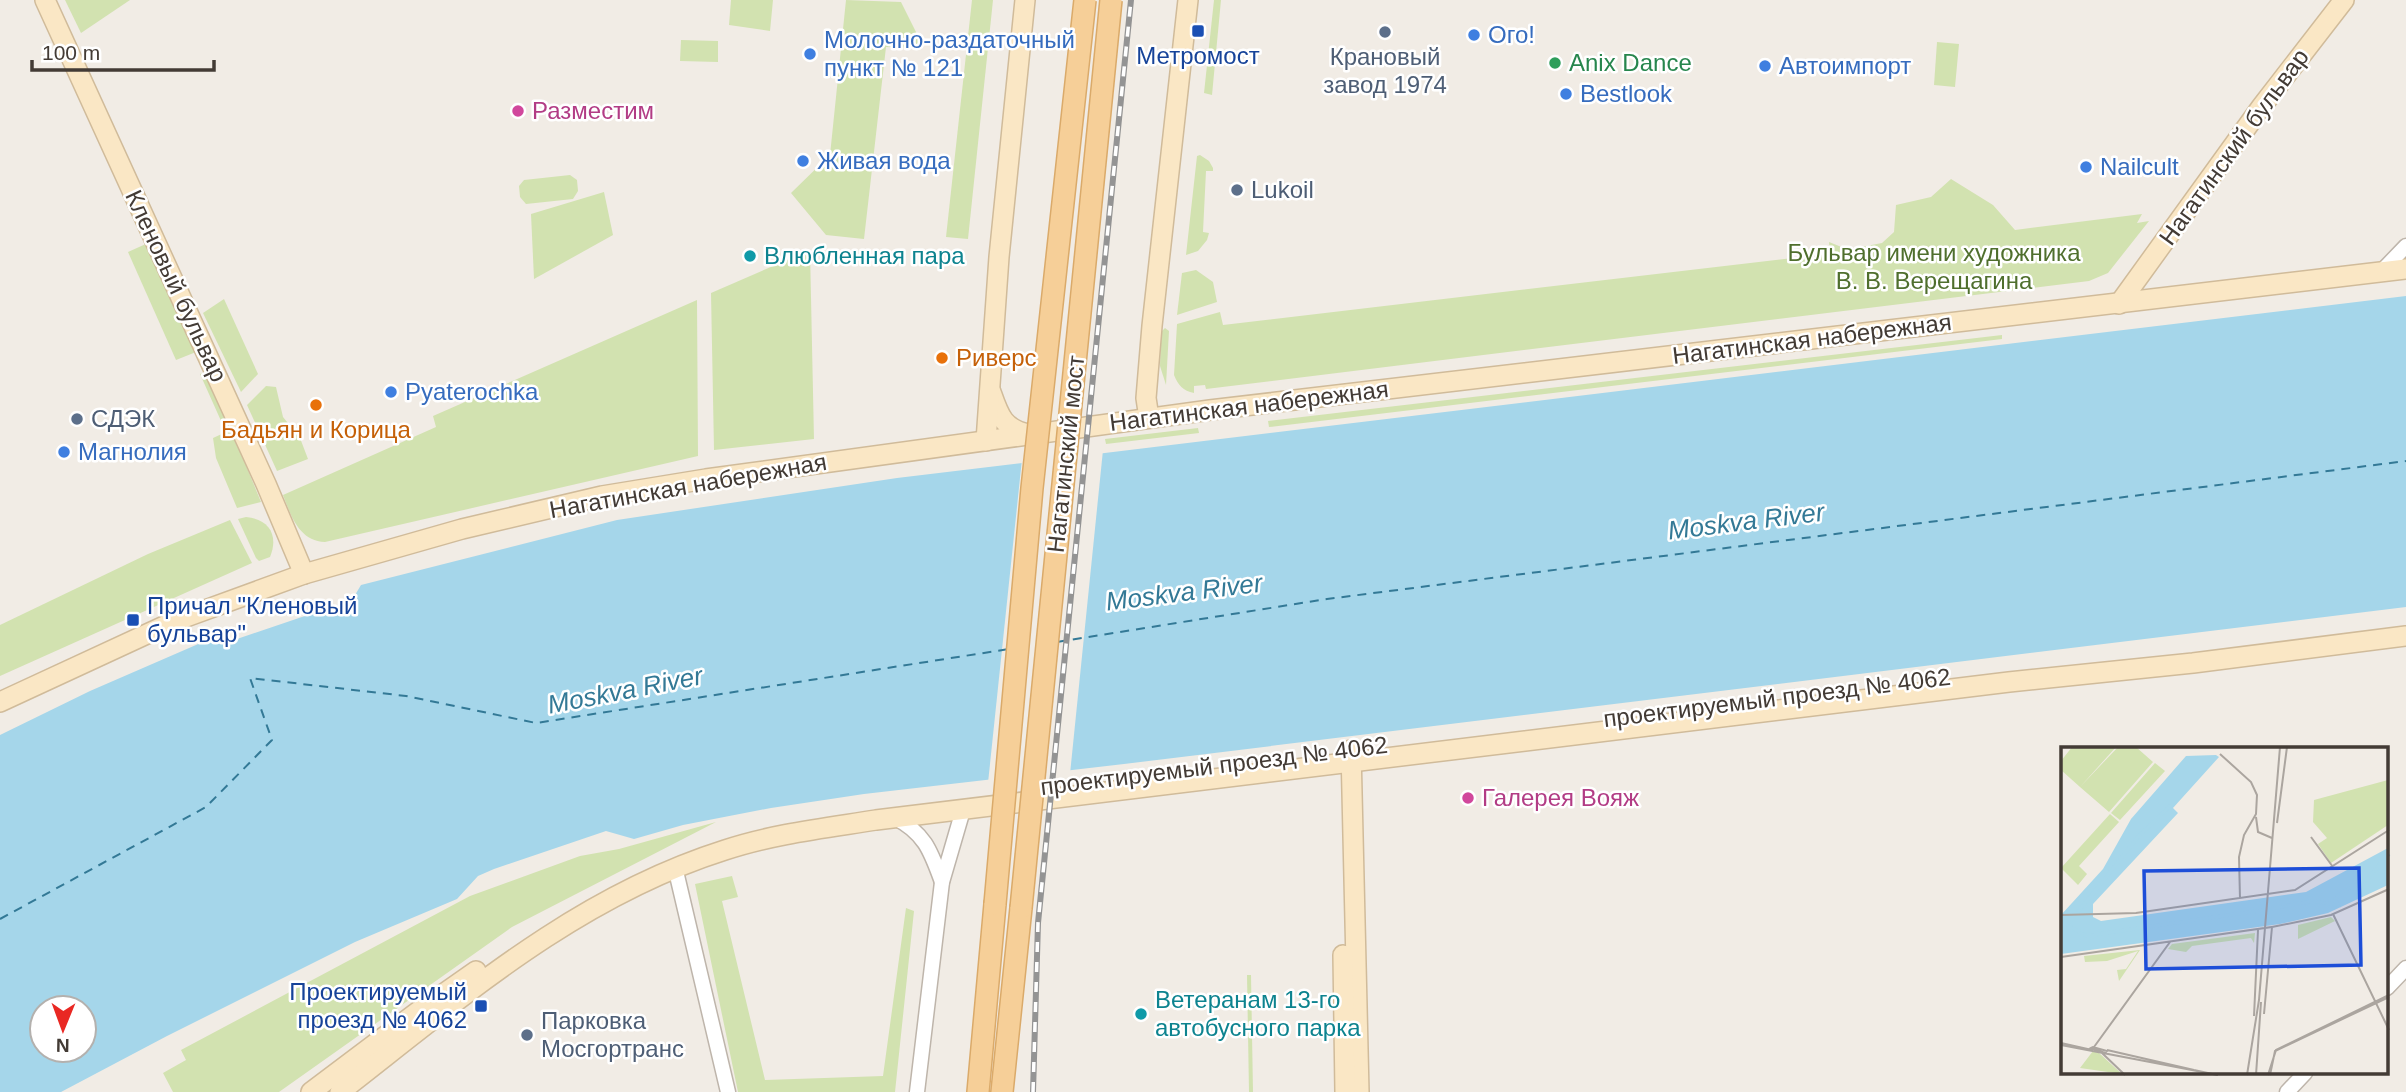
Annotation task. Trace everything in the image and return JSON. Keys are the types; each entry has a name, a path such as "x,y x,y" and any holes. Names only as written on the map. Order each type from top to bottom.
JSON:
{"main road":[{"name":"Кленовый бульвар","path":"45,0 304,573"},
{"path":"986,441 999,257 1025,0"},
{"name":"Нагатинский мост","path":"978,1092 1032,488 1085,0"},
{"name":"Нагатинский мост","path":"1002,1092 1111,0"},
{"path":"1149,418 1146,398 1153,312 1188,0"},
{"name":"Нагатинский бульвар","path":"2146,301 2144,279 2147,265 2262,106 2344,0"},
{"path":"2119,304 2147,265"},
{"name":"Нагатинская набережная","path":"0,702 175,621 304,573 462,529 603,496 706,479 1149,418 2406,269"},
{"path":"990,389 1005,424 1017,431 1033,434"},
{"name":"проектируемый проезд № 4062","path":"340,1092 357,1084 544,937 620,892 676,867 736,846 812,830 895,818 2007,670 2193,663 2406,636"},
{"path":"1345,756 1345,1092"},
{"path":"1345,756 1359,1092"},
{"name":"проектируемый проезд № 4062","path":"310,1092 556,914 641,867 724,836 875,807 1345,756"}],"street":[{"path":"2381,272 2406,246"},
{"path":"918,1092 942,882 963,810"},
{"path":"895,818 912,826 919,833 933,857 942,882"},
{"path":"676,867 728,1092"},
{"path":"2388,987 2406,968"},
{"path":"2287,1092 2304,1074"}],"green space":[{"path":"65,0 130,0 81,33"},
{"path":"731,0 773,0 770,31 729,25"},
{"path":"846,0 901,2 920,40 915,48 886,47 864,239 826,235 791,193 830,155"},
{"path":"972,0 993,0 968,239 946,237"},
{"path":"1214,0 1221,0 1212,95 1204,93"},
{"path":"681,40 718,41 718,62 680,61"},
{"path":"1937,42 1959,44 1955,87 1934,85"},
{"path":"1197,156 1209,161 1213,168 1213,171 1206,171 1203,232 1209,233 1198,251 1186,255"},
{"path":"570,175 577,180 578,191 573,199 526,204 520,197 519,186 524,180"},
{"name":"Бульвар имени художника В. В. Верещагина","path":"1951,179 1993,205 2015,230 2142,214 2137,223 2149,221 2108,273 2089,281 1206,389 1205,385 1194,386 1194,393 1181,387 1174,375 1177,324 1220,312 1223,325 1826,254 1830,253 1829,242 1845,250 1882,243 1894,232 1896,205 1931,197"},
{"path":"604,192 613,235 534,279 531,214"},
{"path":"148,243 196,352 176,360 128,252"},
{"path":"810,250 814,439 714,450 711,293"},
{"path":"1196,270 1213,282 1217,302 1177,315 1182,273"},
{"path":"224,299 258,374 241,392 203,313"},
{"path":"697,300 698,456 325,542 316,541 302,532 293,519 283,495 436,427 433,416"},
{"path":"1165,328 1169,331 1166,385 1160,366 1161,332"},
{"path":"2002,335 2002,339 1269,427 1268,421"},
{"path":"207,371 261,502 237,508 216,458 213,438 226,432 200,374"},
{"path":"266,386 276,387 283,417 300,438 308,459 277,471 247,405"},
{"path":"1198,428 1199,433 1106,444 1105,439"},
{"path":"246,517 261,521 270,530 273,542 270,557 259,561 256,558 238,519"},
{"path":"230,520 252,563 0,676 0,625 148,554"},
{"path":"716,822 512,927 279,1092 173,1092 163,1073 186,1060 181,1050 470,896 580,856 619,849"},
{"path":"732,876 738,897 722,901 765,1080 883,1076 906,908 914,911 895,1092 738,1092 695,884"},
{"path":"1247,975 1251,975 1253,1092 1249,1092"}],"water":[{"name":"Moskva River","path":"2406,296 2406,607 864,794 683,825 634,839 606,831 478,876 457,899 355,942 61,1092 0,1092 0,735 90,691 219,635 231,641 352,600 361,585 617,520 897,478"}],"pier":[{"path":"1103,450 1070,774 988,783 1022,459"},
{"path":"349,598 350,600 234,639 233,637"}],"ferry route":[{"path":"1057,642 1327,599 2406,461"},
{"path":"0,919 206,807 272,740 250,678 406,696 536,723 1009,649"}],"railway":[{"path":"1033,1092 1038,923 1131,0"}],"place":[{"name":"Метромост","path":"1198,31"},
{"name":"Крановый завод 1974","path":"1385,32"},
{"name":"Ого!","path":"1474,35"},
{"name":"Молочно-раздаточный пункт № 121","path":"810,54"},
{"name":"Anix Dance","path":"1555,63"},
{"name":"Автоимпорт","path":"1765,66"},
{"name":"Bestlook","path":"1566,94"},
{"name":"Разместим","path":"518,111"},
{"name":"Живая вода","path":"803,161"},
{"name":"Nailcult","path":"2086,167"},
{"name":"Lukoil","path":"1237,190"},
{"name":"Влюбленная пара","path":"750,256"},
{"name":"Риверс","path":"942,358"},
{"name":"Pyaterochka","path":"391,392"},
{"name":"Бадьян и Корица","path":"316,405"},
{"name":"СДЭК","path":"77,419"},
{"name":"Магнолия","path":"64,452"},
{"name":"Причал \"Кленовый бульвар\"","path":"133,620"},
{"name":"Галерея Вояж","path":"1468,798"},
{"name":"Проектируемый проезд № 4062","path":"481,1006"},
{"name":"Ветеранам 13-го автобусного парка","path":"1141,1014"},
{"name":"Парковка Мосгортранс","path":"527,1035"}]}
